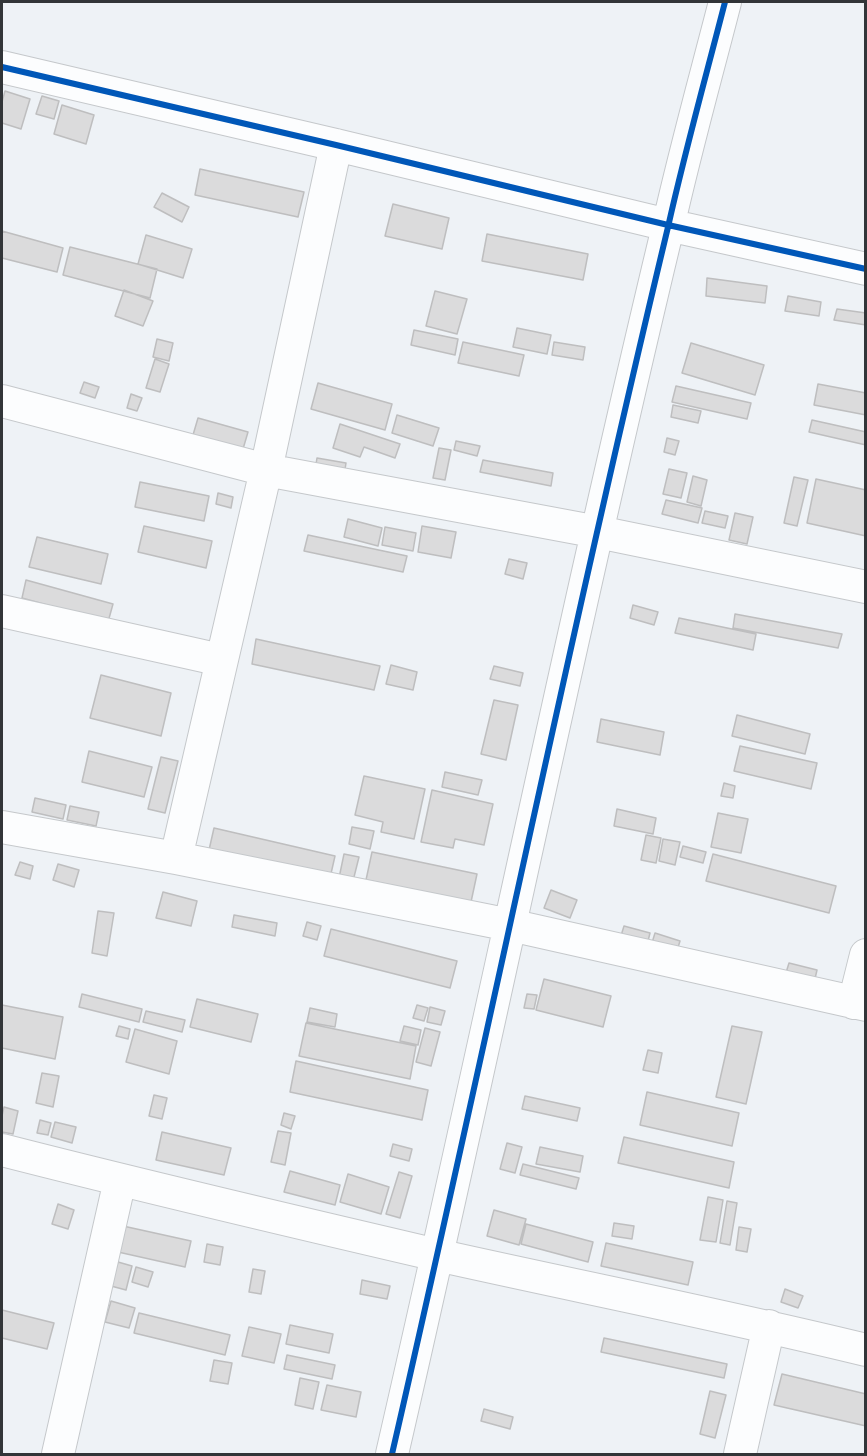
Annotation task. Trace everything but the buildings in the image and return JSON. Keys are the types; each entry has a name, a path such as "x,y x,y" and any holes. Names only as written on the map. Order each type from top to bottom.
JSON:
{"street":[{"path":"392,1455 668,225 725,2"},
{"path":"2,67 668,225 866,269"},
{"path":"176,858 266,470 336,145"},
{"path":"2,401 266,470 598,532 866,587"},
{"path":"2,611 221,660"},
{"path":"2,827 176,858 510,925 860,1004 866,956"},
{"path":"2,1150 438,1255 769,1326 866,1350"},
{"path":"58,1455 120,1180"},
{"path":"740,1455 769,1326"}],"cycle path":[{"path":"392,1454 632,380 681,170 725,2"},
{"path":"2,67 668,225 866,269"}]}
